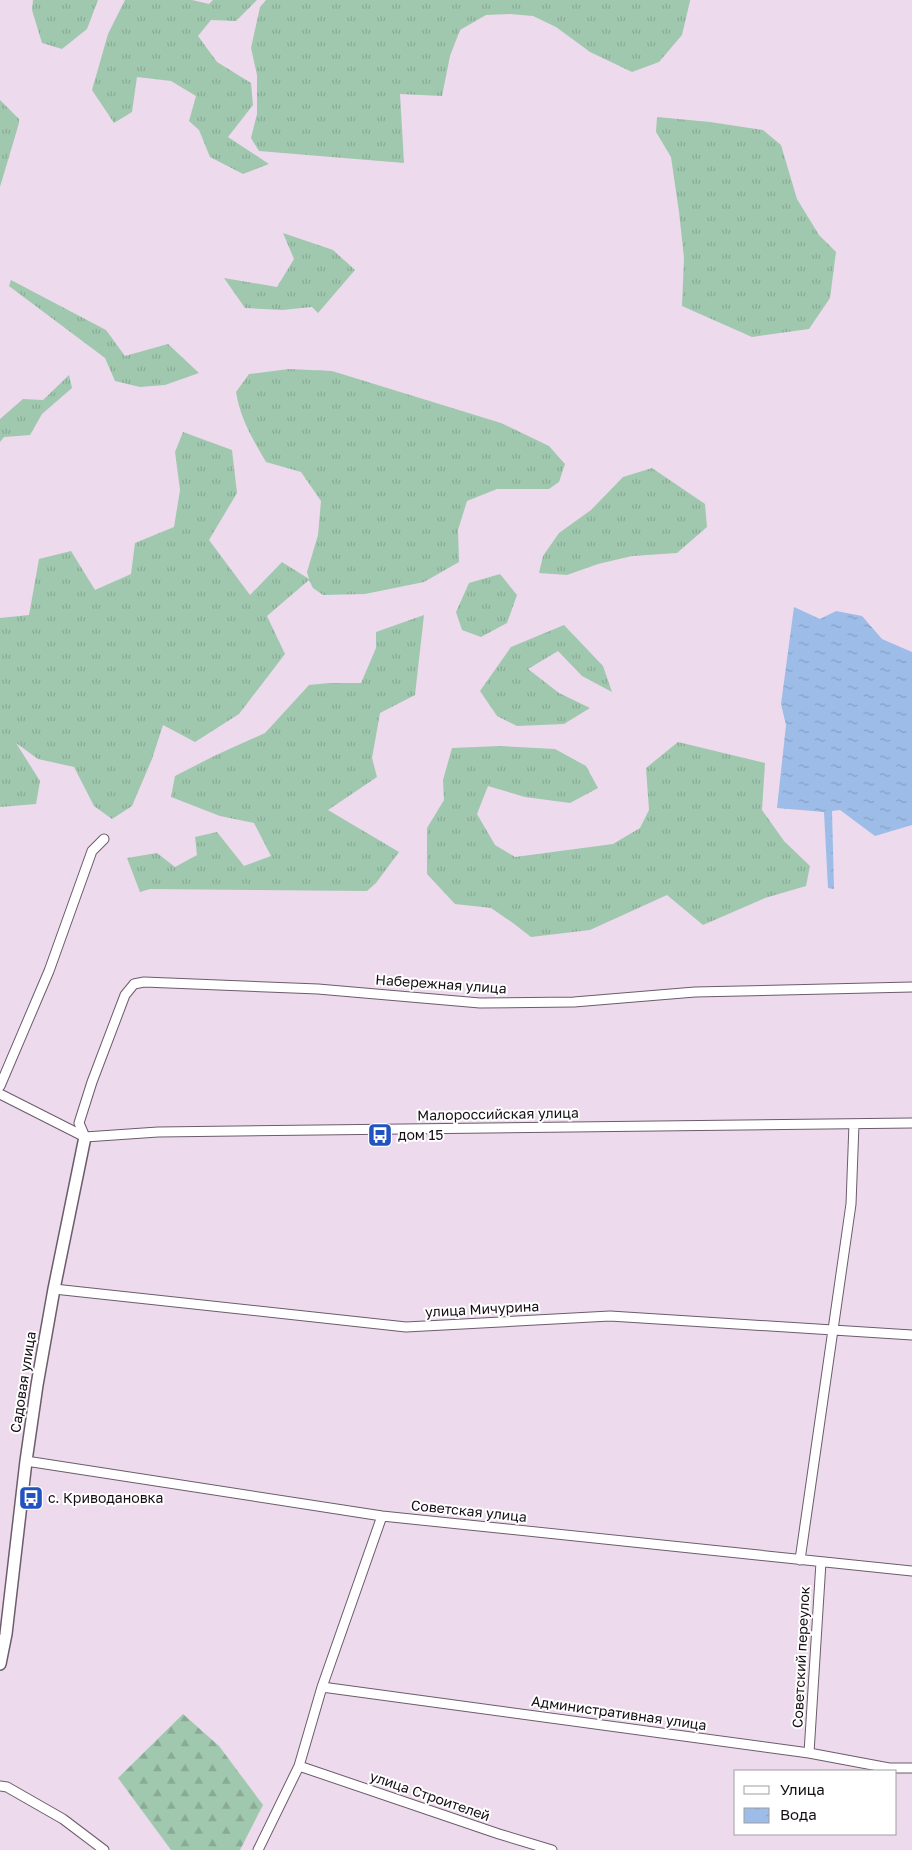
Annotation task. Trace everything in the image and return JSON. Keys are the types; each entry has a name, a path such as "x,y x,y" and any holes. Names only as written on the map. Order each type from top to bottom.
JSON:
{"street":[{"path":"0,1086 49,971 92,851 104,839"},
{"name":"Набережная улица","path":"85,1137 79,1123 96,1073 126,995 134,984 144,982 318,989 480,1003 574,1002 694,992 912,987"},
{"path":"0,1094 85,1137"},
{"name":"Малороссийская улица","path":"85,1137 158,1132 912,1123"},
{"path":"800,1560 852,1204 854,1124"},
{"name":"Садовая улица","path":"0,1664 6,1634 26,1461 54,1289 85,1137"},
{"name":"улица Мичурина","path":"54,1289 406,1327 610,1316 912,1335"},
{"name":"Советская улица","path":"26,1461 382,1516 912,1571"},
{"path":"258,1850 299,1766 322,1687 382,1516"},
{"name":"Советский переулок","path":"809,1752 821,1562"},
{"name":"Административная улица","path":"322,1687 809,1752 890,1768 912,1768"},
{"name":"улица Строителей","path":"299,1766 499,1834 552,1850"},
{"path":"0,1786 7,1787 63,1819 104,1850"}],"green space":[{"path":"33,0 98,0 87,29 62,49 42,43 32,10"},
{"path":"125,0 192,0 209,4 213,0 257,0 236,21 211,20 198,36 217,62 251,83 253,105 228,137 269,164 243,174 210,157 199,130 189,121 196,96 171,81 137,77 132,112 114,123 92,90 108,34"},
{"path":"266,0 690,1 682,35 659,62 632,72 590,52 556,27 533,16 510,14 486,15 460,30 450,56 442,96 400,94 404,163 259,151 251,138 257,114 257,75 251,48 260,7"},
{"path":"0,100 19,119 19,123 0,187"},
{"path":"657,117 763,130 781,145 797,199 819,235 836,252 830,298 809,329 752,337 682,306 684,258 679,212 671,157 656,132"},
{"path":"283,233 333,250 355,270 318,313 312,307 282,310 245,308 224,278 277,287 294,259"},
{"path":"11,280 106,330 125,356 168,344 199,373 165,385 140,387 115,381 105,358 9,286"},
{"path":"289,369 332,371 501,423 549,446 565,464 559,482 549,489 497,489 467,501 458,530 459,562 424,582 365,594 323,595 313,588 309,580 267,616 285,654 239,714 195,742 163,725 152,759 132,806 112,819 94,806 74,767 38,759 16,743 40,781 36,804 0,807 0,618 29,615 39,559 71,551 95,590 131,574 135,543 174,527 180,490 175,452 183,432 232,450 237,493 209,540 250,595 282,562 309,579 307,572 318,535 321,501 301,472 266,462 244,420 236,392 249,374"},
{"path":"69,375 72,388 42,414 30,435 4,437 0,442 0,419 23,399 43,400"},
{"path":"652,468 705,504 707,527 677,553 632,556 598,564 567,575 539,573 543,556 559,533 591,510 623,477"},
{"path":"500,574 517,595 507,623 481,637 462,630 456,612 469,583"},
{"path":"424,615 415,695 380,713 372,758 377,777 328,810 399,852 376,883 367,891 150,889 140,892 127,858 157,853 175,867 197,855 195,837 217,832 244,866 271,856 254,823 220,816 171,797 175,776 265,733 309,685 361,683 376,648 376,632"},
{"path":"564,625 603,666 612,692 582,676 558,651 528,669 559,693 590,708 564,724 517,726 497,716 480,691 511,647"},
{"path":"678,742 765,763 762,810 784,841 810,866 806,886 765,898 703,925 667,895 590,930 531,937 491,908 455,904 427,874 427,828 444,800 443,780 452,748 500,746 555,749 586,766 598,788 570,803 525,797 488,786 477,814 495,845 515,857 613,844 640,828 649,810 646,768"},
{"path":"183,1714 219,1746 263,1805 240,1850 171,1850 118,1778"}],"water":[{"path":"794,607 820,619 836,611 862,616 882,639 912,652 912,825 875,836 840,810 832,811 834,889 828,888 824,812 777,808 786,725 781,704"}],"place":[{"name":"дом 15","path":"380,1135"},
{"name":"с. Криводановка","path":"31,1498"}]}
